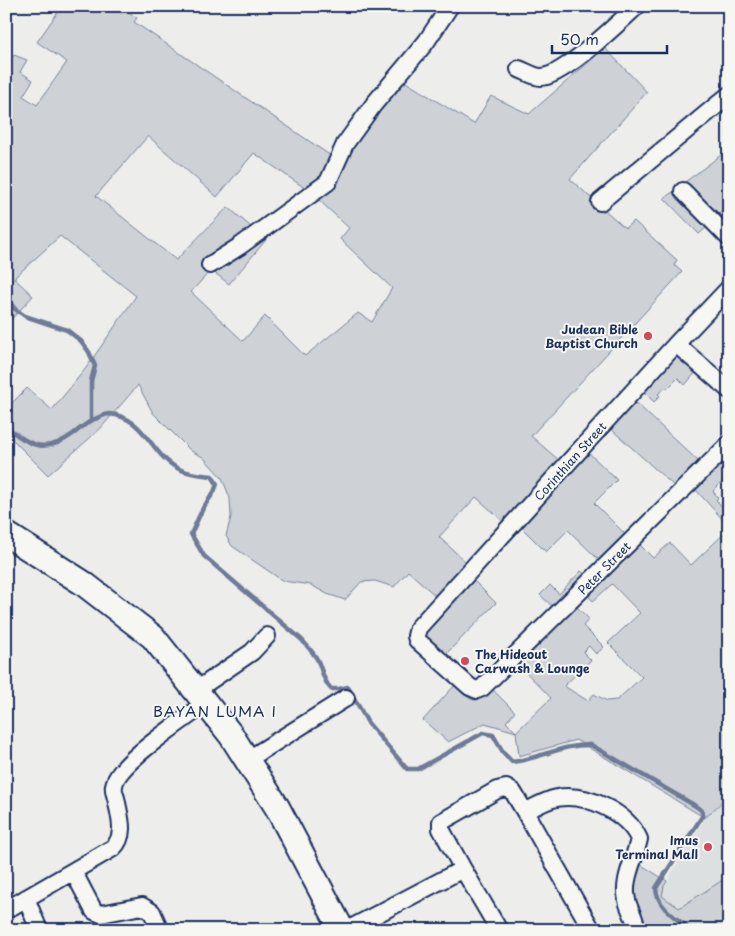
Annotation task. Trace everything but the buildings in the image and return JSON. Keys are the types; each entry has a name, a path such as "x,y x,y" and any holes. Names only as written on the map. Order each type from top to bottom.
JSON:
{"main road":[{"path":"6,534 67,572 152,637 231,735 291,831 342,930"}],"street":[{"path":"210,265 240,246 328,182 345,144 374,104 426,42 450,6"},
{"path":"519,69 541,77 554,73 574,60 637,6"},
{"path":"600,202 729,95"},
{"path":"683,190 725,227"},
{"name":"Corinthian Street","path":"477,690 470,687 421,644 416,636 418,628 729,288"},
{"path":"676,344 729,390"},
{"name":"Peter Street","path":"477,690 485,686 729,444"},
{"path":"6,910 113,848 121,838 114,786 121,772 140,752 252,652 267,636"},
{"path":"246,760 346,698"},
{"path":"499,930 441,829 442,822 497,790 506,788 513,792 592,930"},
{"path":"525,812 540,804 559,798 583,798 602,805 633,828 639,839 626,886 627,900 635,920 636,930"},
{"path":"347,930 463,869"},
{"path":"73,872 94,911 101,914 142,906 152,912 160,930"},
{"path":"26,898 39,930"}],"shaded area":[{"path":"56,6 120,6 137,18 134,22 334,158 404,81 474,124 491,96 529,114 605,48 647,92 570,179 625,228 634,221 677,260 674,265 682,272 531,436 561,462 505,523 476,497 439,537 468,564 438,598 408,571 394,587 375,581 361,582 345,600 327,594 311,585 283,581 232,546 226,536 231,517 230,498 222,478 203,457 191,451 153,413 138,385 100,429 48,475 6,433 6,409 27,388 52,410 86,368 136,296 60,236 14,278 33,296 8,323 6,322 6,61 7,57 12,58 14,55 27,60 20,72 33,80 23,96 37,105 67,62 37,42 60,9","holes":["148,136 217,197 254,153 309,191 349,228 340,239 392,288 372,322 358,313 305,356 265,316 243,341 191,292 211,270 229,284 266,240 228,207 176,260 96,196"]},
{"path":"729,149 729,206 716,216 685,182"},
{"path":"673,192 707,227 699,234 664,198"},
{"path":"674,357 679,357 696,372 685,385 678,378 667,389 665,388 658,394 660,396 654,402 643,391"},
{"path":"634,401 698,461 674,486 610,428"},
{"path":"588,452 617,480 594,503 625,534 599,560 568,530 546,552 520,526"},
{"path":"724,462 729,471 727,484 723,481 713,491 718,498 716,500 723,508 726,506 729,509 729,519 725,522 695,489"},
{"path":"729,529 729,795 705,818 576,740 519,756 516,732 551,698 518,664 576,606 589,619 583,626 604,647 596,654 589,646 583,652 591,660 564,686 588,701 594,694 607,701 617,700 642,677 608,643 640,613 612,584 593,601 587,595 639,544 653,558 670,543 691,565"},
{"path":"581,571 585,574 553,607 540,595 550,585 559,594"},
{"path":"472,579 496,603 444,656 424,639 423,632"},
{"path":"455,685 473,700 480,698 492,689 515,712 506,722 516,732 485,723 448,742 423,720"},
{"name":"Imus Terminal Mall","path":"729,795 729,876 679,908 661,896 664,886 705,818"},
{"path":"635,861 667,881 662,896 679,908 729,876 729,930 645,930 633,907"}],"waterway":[{"path":"6,298 15,309 25,316 67,330 81,341 89,352 95,366 91,381 91,421"},
{"path":"6,426 23,439 46,446 63,440 89,422 109,414 121,417 140,429 169,463 187,472 212,476 217,484 191,534 204,556 302,640 317,659 324,678 331,689 348,687 368,723 407,769 418,769 483,733 493,735 503,752 512,762 561,749 591,745 701,810 703,815 656,888 657,895 664,907 691,930"}],"place":[{"name":"Judean Bible Baptist Church","path":"648,336"},
{"name":"The Hideout Carwash & Lounge","path":"465,661"},
{"name":"Imus Terminal Mall","path":"708,847"}],"district":[{"name":"BAYAN LUMA I","path":"215,710"}]}
